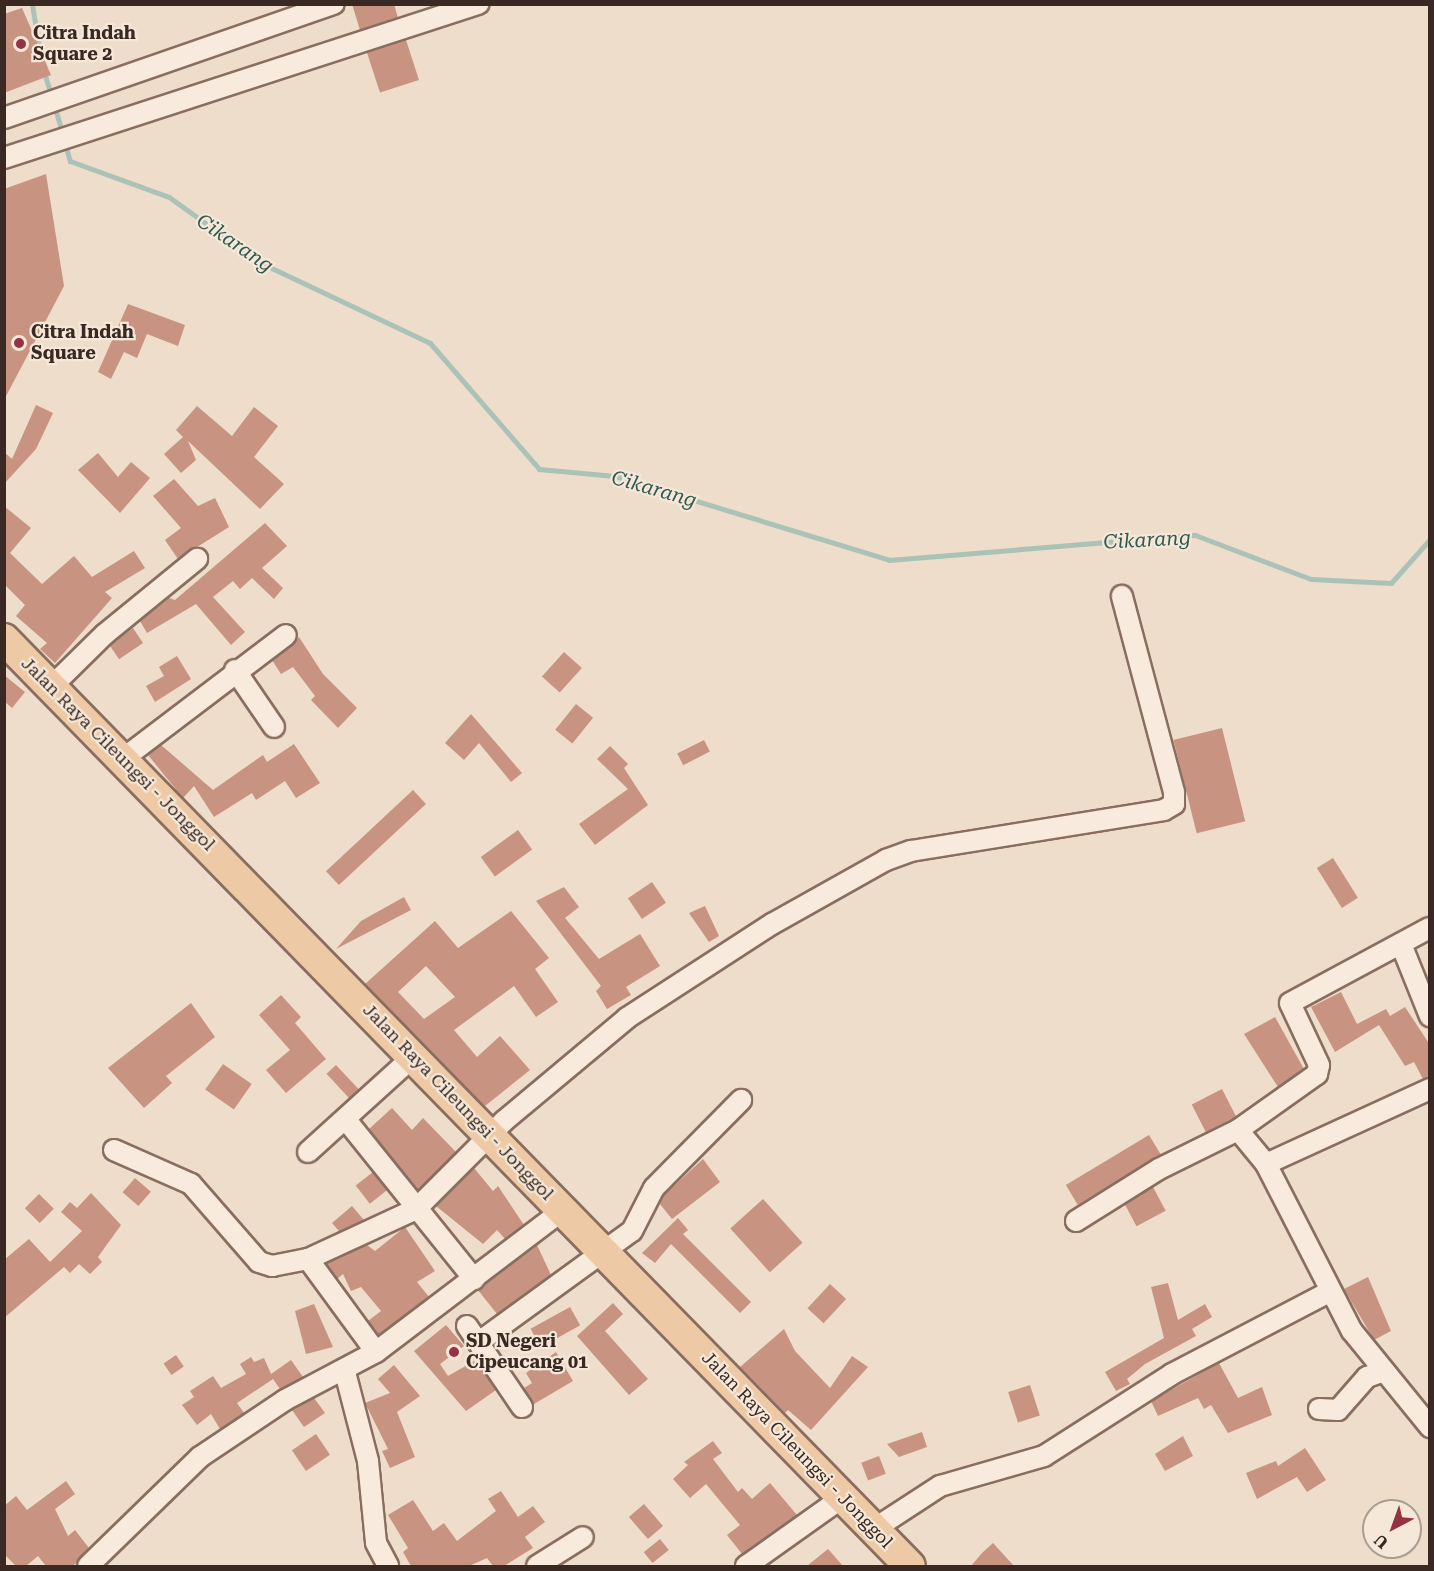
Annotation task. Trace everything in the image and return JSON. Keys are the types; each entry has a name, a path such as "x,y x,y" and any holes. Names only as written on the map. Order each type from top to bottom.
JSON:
{"main road":[{"name":"Jalan Raya Cileungsi - Jonggol","path":"4,639 124,758 910,1566"}],"street":[{"path":"4,118 334,4"},
{"path":"11,156 479,4"},
{"path":"52,686 105,634 197,559"},
{"path":"114,1150 166,1168 191,1184 259,1263 272,1266 308,1259 416,1209 491,1134 627,1018 772,924 886,860 1174,804 1122,596"},
{"path":"124,758 235,670 286,635"},
{"path":"235,670 274,727"},
{"path":"1076,1221 1159,1169 1238,1130 1317,1074 1319,1065 1290,1003 1429,928"},
{"path":"1401,944 1430,1016"},
{"path":"308,1152 347,1121 414,1056"},
{"path":"1266,1164 1430,1089"},
{"path":"479,1342 632,1231 654,1188 741,1100"},
{"path":"347,1121 474,1279"},
{"path":"1238,1130 1266,1164 1327,1293 1384,1371 1430,1427"},
{"path":"88,1566 200,1457 285,1400 345,1372 376,1352 563,1210"},
{"path":"308,1259 376,1352"},
{"path":"874,1529 940,1486 1044,1455 1172,1374 1327,1293"},
{"path":"467,1326 522,1407"},
{"path":"1319,1408 1338,1410 1367,1377 1384,1371"},
{"path":"345,1372 368,1461 376,1543 387,1566"},
{"path":"746,1566 843,1497"},
{"path":"537,1566 583,1537"}],"building":[{"path":"352,4 394,4 398,18 360,30"},
{"name":"Citra Indah Square 2","path":"22,8 51,75 4,93 4,14"},
{"path":"406,40 419,80 380,93 367,53"},
{"name":"Citra Indah Square","path":"46,174 64,286 4,400 4,189"},
{"path":"128,304 185,325 178,346 147,334 137,358 124,352 111,379 98,372"},
{"path":"36,405 53,413 36,449 4,484 4,452 12,459"},
{"path":"197,406 232,436 254,407 278,426 254,457 284,484 260,509 188,441 196,460 181,473 164,454 183,437 176,430"},
{"path":"98,453 118,477 131,462 150,478 120,513 78,470"},
{"path":"174,479 198,506 215,498 229,527 178,559 165,540 181,528 153,496"},
{"path":"4,506 31,528 10,553 42,584 74,556 92,577 134,551 145,568 105,592 112,598 55,663 40,649 47,643 16,616 25,605 4,584"},
{"path":"265,523 287,546 262,568 283,588 274,599 252,578 240,589 233,581 213,597 245,632 231,645 196,604 147,633 140,621 169,598 175,600"},
{"path":"133,628 143,643 119,659 109,644"},
{"path":"299,637 323,674 357,708 338,728 311,700 315,696 293,667 281,674 272,660"},
{"path":"564,652 582,668 560,693 542,677"},
{"path":"177,656 191,679 155,702 146,686 164,676 159,667"},
{"path":"4,675 25,692 12,708 4,701"},
{"path":"576,704 593,718 572,743 555,730"},
{"path":"471,714 522,773 511,782 479,743 464,760 445,743"},
{"path":"1222,728 1245,821 1197,833 1173,740"},
{"path":"704,740 710,752 683,765 677,754"},
{"path":"294,744 320,783 296,798 285,781 256,800 252,793 214,817 194,786 183,798 148,755 161,745 213,790 263,755 267,762"},
{"path":"610,746 628,764 624,768 648,805 595,845 579,824 628,789 597,759"},
{"path":"413,790 426,804 339,885 326,871"},
{"path":"518,830 532,849 495,876 481,857"},
{"path":"1333,858 1358,898 1342,908 1317,868"},
{"path":"652,882 666,903 642,919 628,898"},
{"path":"564,887 579,907 565,918 599,959 640,934 660,966 626,987 631,995 607,1009 596,991 601,986 536,901"},
{"path":"404,897 411,910 336,949 361,921"},
{"path":"705,906 719,936 709,942 689,913"},
{"path":"511,911 549,958 535,969 558,1002 536,1017 514,986 454,1030 477,1057 500,1036 530,1070 485,1106 365,984 435,921 458,948","holes":["426,966 455,997 424,1019 398,992"]},
{"path":"1341,992 1357,1024 1386,1009 1390,1016 1405,1007 1430,1045 1430,1077 1423,1079 1414,1062 1405,1066 1379,1025 1335,1052 1311,1007"},
{"path":"281,995 301,1017 295,1023 326,1059 286,1093 266,1070 290,1050 259,1015"},
{"path":"191,1003 215,1037 166,1076 172,1083 144,1108 108,1068"},
{"path":"1275,1017 1304,1069 1278,1087 1244,1034"},
{"path":"223,1064 252,1084 234,1109 205,1089"},
{"path":"336,1065 359,1090 350,1099 326,1074"},
{"path":"1222,1089 1236,1117 1206,1132 1192,1104"},
{"path":"392,1108 412,1130 423,1118 456,1152 418,1190 369,1129"},
{"path":"1149,1135 1161,1155 1078,1205 1066,1185"},
{"path":"703,1159 720,1182 672,1219 660,1204 664,1195"},
{"path":"474,1168 493,1191 498,1186 524,1225 505,1239 497,1230 483,1244 436,1206"},
{"path":"373,1172 387,1190 370,1204 356,1186"},
{"path":"135,1178 151,1192 138,1206 123,1192"},
{"path":"1153,1187 1166,1211 1137,1226 1124,1202"},
{"path":"91,1193 121,1225 98,1257 102,1262 90,1274 79,1264 70,1273 64,1267 4,1318 4,1260 29,1239 50,1262 82,1231 61,1212 70,1202 77,1208"},
{"path":"39,1194 54,1209 40,1223 25,1208"},
{"path":"763,1199 802,1243 770,1272 730,1228"},
{"path":"352,1206 364,1220 339,1231 332,1223"},
{"path":"678,1218 688,1230 683,1234 751,1302 740,1313 671,1244 655,1263 642,1253"},
{"path":"405,1227 435,1271 417,1282 429,1297 378,1335 368,1321 381,1311 361,1287 351,1291 343,1274 337,1279 326,1264 367,1245 375,1251"},
{"path":"537,1245 551,1275 497,1314 478,1290"},
{"path":"1368,1277 1391,1331 1374,1340 1344,1289"},
{"path":"1168,1283 1178,1320 1205,1304 1212,1317 1192,1329 1196,1336 1145,1364 1127,1379 1130,1384 1116,1391 1105,1372 1164,1338 1151,1287"},
{"path":"830,1284 846,1299 824,1323 807,1308"},
{"path":"613,1303 623,1314 605,1331 648,1379 629,1395 577,1336"},
{"path":"314,1304 333,1347 306,1354 295,1311"},
{"path":"570,1307 580,1325 541,1347 531,1329"},
{"path":"446,1325 464,1346 440,1364 448,1376 476,1360 496,1390 466,1411 414,1351"},
{"path":"784,1329 795,1351 830,1388 852,1356 868,1367 811,1430 788,1410 785,1413 740,1367"},
{"path":"556,1352 573,1381 534,1404 524,1388 532,1383 526,1373"},
{"path":"176,1355 184,1367 171,1375 164,1363"},
{"path":"251,1357 254,1362 264,1358 271,1374 291,1360 303,1377 280,1389 273,1379 237,1403 244,1413 220,1429 211,1414 197,1425 182,1405 194,1397 190,1391 213,1376 221,1388 246,1374 240,1364"},
{"path":"1219,1363 1238,1398 1262,1387 1272,1415 1228,1433 1211,1405 1204,1409 1198,1398 1158,1416 1151,1401"},
{"path":"394,1365 420,1396 397,1412 415,1457 390,1468 382,1451 388,1449 365,1403 390,1393 378,1379"},
{"path":"1030,1385 1040,1415 1018,1423 1008,1392"},
{"path":"314,1398 325,1413 304,1427 292,1410"},
{"path":"922,1432 927,1447 899,1457 887,1444"},
{"path":"316,1434 330,1455 306,1471 292,1450"},
{"path":"1183,1436 1193,1456 1165,1471 1155,1454"},
{"path":"713,1441 722,1453 713,1459 738,1492 742,1488 752,1499 770,1483 797,1515 742,1554 727,1535 740,1525 706,1484 690,1498 673,1479 688,1465 684,1462"},
{"path":"1305,1448 1326,1480 1307,1492 1297,1477 1257,1499 1246,1473 1276,1461 1278,1466"},
{"path":"879,1456 886,1474 868,1481 861,1463"},
{"path":"66,1481 75,1494 55,1509 68,1536 75,1530 89,1548 73,1566 46,1566 38,1556 26,1566 16,1566 4,1554 4,1506 16,1496 27,1510"},
{"path":"501,1491 518,1517 533,1506 545,1522 525,1537 533,1548 504,1566 493,1566 487,1558 469,1566 411,1566 403,1552 408,1548 388,1515 413,1500 433,1531 444,1523 457,1541 496,1511 488,1499"},
{"path":"644,1504 663,1526 648,1539 629,1517"},
{"path":"660,1539 669,1550 652,1563 644,1552"},
{"path":"993,1543 1014,1566 971,1566 982,1553"},
{"path":"828,1549 843,1566 807,1566"}],"waterway":[{"name":"Cikarang","path":"32,4 40,54"},
{"name":"Cikarang","path":"44,72 63,135"},
{"name":"Cikarang","path":"65,144 70,161 169,197 261,263 430,343 539,469 615,476 889,560 1195,535 1311,579 1391,583 1430,539"}],"place":[{"name":"Citra Indah Square 2","path":"21,44"},
{"name":"Citra Indah Square","path":"19,343"},
{"name":"SD Negeri Cipeucang 01","path":"454,1352"}]}
